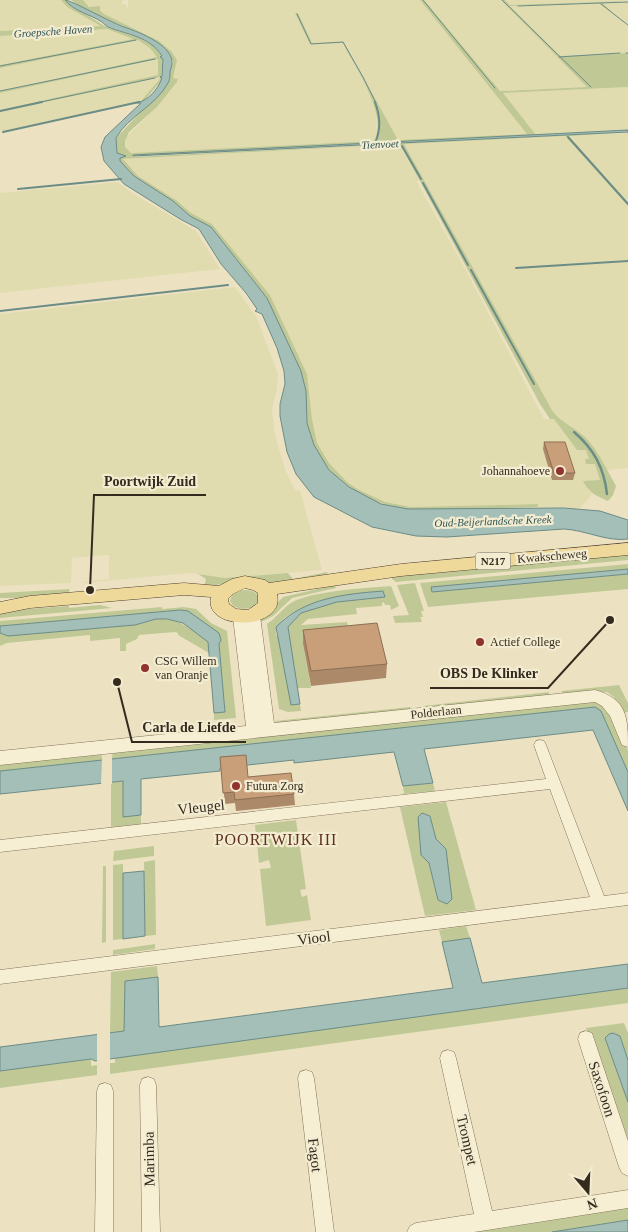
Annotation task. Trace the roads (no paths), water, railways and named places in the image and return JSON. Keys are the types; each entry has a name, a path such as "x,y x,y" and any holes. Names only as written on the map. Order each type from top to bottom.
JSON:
{"main road":[{"name":"Kwakscheweg","path":"268,594 357,575 628,549"},
{"path":"245,582 257,584 268,594 269,604 264,610 247,616 225,612 221,606 221,596 232,585 245,582"},
{"path":"0,608 30,602 156,592 221,596"},
{"path":"0,600 30,602"}],"street":[{"path":"247,616 261,731"},
{"name":"Polderlaan","path":"0,758 591,696 604,698 613,708 628,740"},
{"path":"540,745 599,902"},
{"name":"Vleugel","path":"0,846 555,783"},
{"name":"Viool","path":"0,977 628,899"},
{"name":"Saxofoon","path":"586,1039 628,1167"},
{"name":"Trompet","path":"448,1058 485,1221"},
{"name":"Fagot","path":"306,1078 326,1232"},
{"name":"Marimba","path":"148,1085 151,1232"},
{"path":"104,1232 105,1091"},
{"path":"416,1232 628,1199"}],"water":[{"name":"Oud-Beijerlandsche Kreek","path":"65,0 148,37 164,47 169,53 172,60 168,83 156,98 121,130 116,138 117,153 126,156 120,158 120,161 134,176 173,201 190,216 211,227 267,298 301,371 306,391 307,423 314,445 329,470 349,487 381,504 408,509 564,508 600,511 628,520 628,539 612,539 564,529 447,537 416,536 372,527 314,497 296,474 287,452 280,416 280,404 285,384 284,371 277,348 262,314 255,311 257,309 221,264 199,229 124,184 104,161 101,147 105,137 141,103 137,103 153,94 158,86 162,78 160,77 162,76 163,59 160,57 162,56 151,44 138,37 107,27 97,19 73,7"},
{"name":"Tienvoet","path":"628,130 628,132 133,156 133,155"},
{"path":"628,569 628,574 432,592 431,587"},
{"path":"383,591 385,597 337,602 301,613 288,627 300,704 291,705 276,627 287,617 299,610 325,599"},
{"path":"180,610 188,611 219,633 225,712 214,713 208,642 183,623 167,619 156,619 135,625 8,636 0,633 0,626"},
{"path":"595,707 601,711 628,772 628,811 593,730 424,749 433,783 403,786 394,752 294,763 294,760 220,768 220,771 141,779 141,815 123,817 123,781 0,794 0,771"},
{"path":"422,813 430,816 436,839 446,849 452,899 447,904 438,900 429,863 421,855 418,817"},
{"path":"144,871 145,936 123,939 123,873"},
{"path":"470,938 482,983 628,964 628,988 95,1061 91,1059 0,1071 0,1047 124,1031 125,981 158,977 159,1027 453,988 442,942"},
{"path":"613,1033 620,1036 628,1060 628,1102 605,1038"},
{"path":"628,1220 628,1232 552,1232"}],"waterway":[{"path":"423,0 495,88"},
{"path":"502,0 560,57"},
{"path":"518,6 628,2"},
{"path":"601,4 628,25"},
{"path":"297,14 311,44 343,42 376,103"},
{"path":"0,66 136,40"},
{"path":"560,57 620,53"},
{"path":"560,57 591,87"},
{"path":"0,91 155,59"},
{"path":"36,103 155,78"},
{"path":"0,111 42,102"},
{"path":"136,103 140,102"},
{"name":"Tienvoet","path":"375,102 379,121 376,141"},
{"path":"3,132 136,103"},
{"path":"568,137 628,204"},
{"name":"Tienvoet","path":"402,146 421,179"},
{"path":"18,189 121,179"},
{"path":"423,183 468,265"},
{"path":"516,268 628,261"},
{"path":"471,270 534,384"},
{"path":"0,311 228,285"},
{"path":"574,432 587,445 601,467 607,494"}],"place":[{"name":"Johannahoeve","path":"560,471"},
{"name":"Poortwijk Zuid","path":"90,590"},
{"name":"OBS De Klinker","path":"610,620"},
{"name":"Actief College","path":"480,642"},
{"name":"CSG Willem van Oranje","path":"145,668"},
{"name":"Carla de Liefde","path":"117,682"},
{"name":"Futura Zorg","path":"236,786"}],"district":[{"name":"POORTWIJK III","path":"276,839"}],"water label":[{"name":"Groepsche Haven","path":"53,31"}]}
